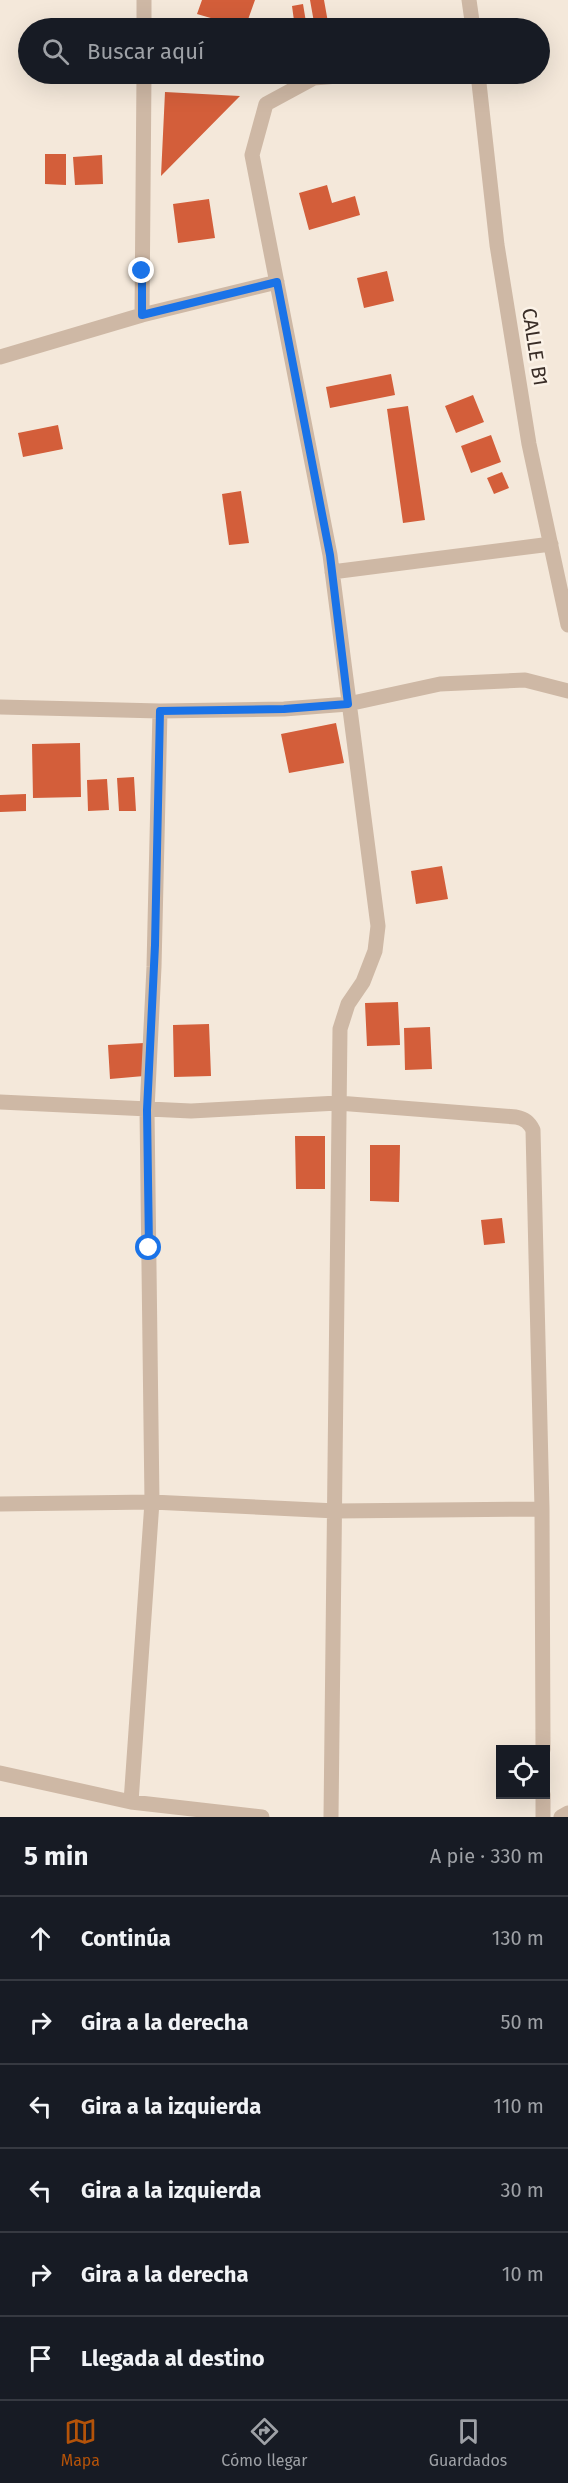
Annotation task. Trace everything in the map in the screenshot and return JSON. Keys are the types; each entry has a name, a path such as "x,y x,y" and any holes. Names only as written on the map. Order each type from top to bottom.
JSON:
{"street":[{"path":"144,0 144,18"},
{"path":"469,0 471,18"},
{"path":"142,315 144,84"},
{"path":"303,84 266,104 252,155 332,572 348,704 374,881 378,926 375,951 363,982 348,1004 340,1029 331,1817"},
{"name":"CALLE B1","path":"479,84 497,245 529,444 568,625"},
{"path":"0,357 142,315 277,282"},
{"path":"332,572 551,544"},
{"path":"0,707 160,711 284,709 348,704 440,684 525,680 568,691"},
{"path":"131,1803 152,1502 147,1110 155,955 160,711"},
{"path":"0,1102 191,1111 338,1103 524,1118 533,1130 542,1509 543,1745"},
{"path":"0,1504 152,1502 336,1511 542,1509"},
{"path":"0,1773 131,1803 262,1817"},
{"path":"543,1799 543,1817"},
{"path":"561,1817 568,1813"}],"building":[{"path":"202,0 255,0 249,18 211,18 197,14"},
{"path":"310,0 324,0 327,18 313,18"},
{"path":"303,4 305,18 294,18 292,6"},
{"path":"165,92 240,96 161,176"},
{"path":"45,154 66,154 66,185 45,184"},
{"path":"102,155 103,184 75,185 73,157"},
{"path":"327,185 332,203 355,196 360,215 309,230 299,193"},
{"path":"209,199 215,238 178,243 173,204"},
{"path":"387,271 394,301 364,308 357,278"},
{"path":"391,374 395,395 330,408 326,387"},
{"path":"473,395 484,422 456,433 445,406"},
{"path":"408,406 425,520 403,523 387,409"},
{"path":"58,425 63,449 23,457 18,433"},
{"path":"491,435 501,462 471,473 461,446"},
{"path":"502,472 509,488 494,494 487,478"},
{"path":"241,491 249,543 229,545 222,494"},
{"path":"336,723 344,763 289,773 281,734"},
{"path":"80,743 81,797 33,798 32,744"},
{"path":"134,777 136,811 119,811 117,778"},
{"path":"107,779 109,810 88,811 87,780"},
{"path":"26,794 26,811 0,812 0,795"},
{"path":"442,866 448,899 416,904 411,871"},
{"path":"398,1002 400,1045 367,1046 365,1003"},
{"path":"209,1024 211,1076 174,1077 173,1025"},
{"path":"430,1027 432,1069 405,1070 404,1028"},
{"path":"144,1043 144,1076 110,1079 108,1045"},
{"path":"295,1136 325,1136 325,1189 296,1189"},
{"path":"370,1145 400,1145 399,1202 370,1201"},
{"path":"502,1218 505,1243 484,1245 481,1220"}],"route":[{"path":"142,271 142,315 277,282 330,555 348,704 284,709 160,711 155,945 147,1110 149,1248"}]}
